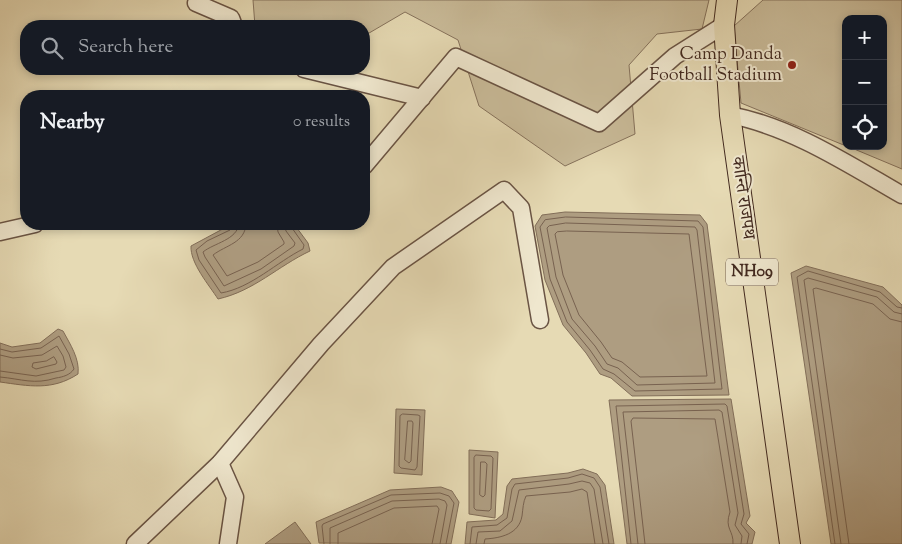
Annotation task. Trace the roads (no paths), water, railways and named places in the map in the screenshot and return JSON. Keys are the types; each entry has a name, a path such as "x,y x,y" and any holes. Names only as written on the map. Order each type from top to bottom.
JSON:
{"main road":[{"name":"कान्ति राजपथ","path":"727,0 724,25 730,115 790,544"}],"street":[{"path":"196,1 232,20"},
{"path":"370,159 456,56 599,122 675,56 724,25"},
{"path":"328,75 422,98"},
{"path":"730,115 763,122 824,151 902,195"},
{"path":"135,544 220,462 321,344 393,267 504,190 521,208 540,320"},
{"path":"0,232 20,227"},
{"path":"220,462 235,497 228,544"}],"water":[{"path":"565,212 700,215 707,224 729,395 632,396 611,378 600,374 563,325 545,280 535,226 542,215"},
{"path":"221,230 298,230 308,243 310,251 243,290 218,299 197,267 191,246"},
{"path":"806,266 883,287 902,305 902,544 831,544 791,273"},
{"path":"58,329 63,331 74,352 78,374 50,385 31,386 0,382 0,343 12,347 40,343"},
{"path":"731,399 750,516 746,523 755,532 752,544 627,544 609,400"},
{"path":"396,409 425,410 422,475 394,473"},
{"path":"469,450 498,452 495,518 469,514"},
{"path":"583,469 597,474 605,485 614,544 465,544 467,522 496,520 503,514 507,486 512,479 568,473"},
{"path":"441,487 452,491 459,502 451,544 319,543 316,522 390,490"},
{"path":"295,522 311,544 265,544"}],"place":[{"name":"Camp Danda Football Stadium","path":"792,65"}]}
